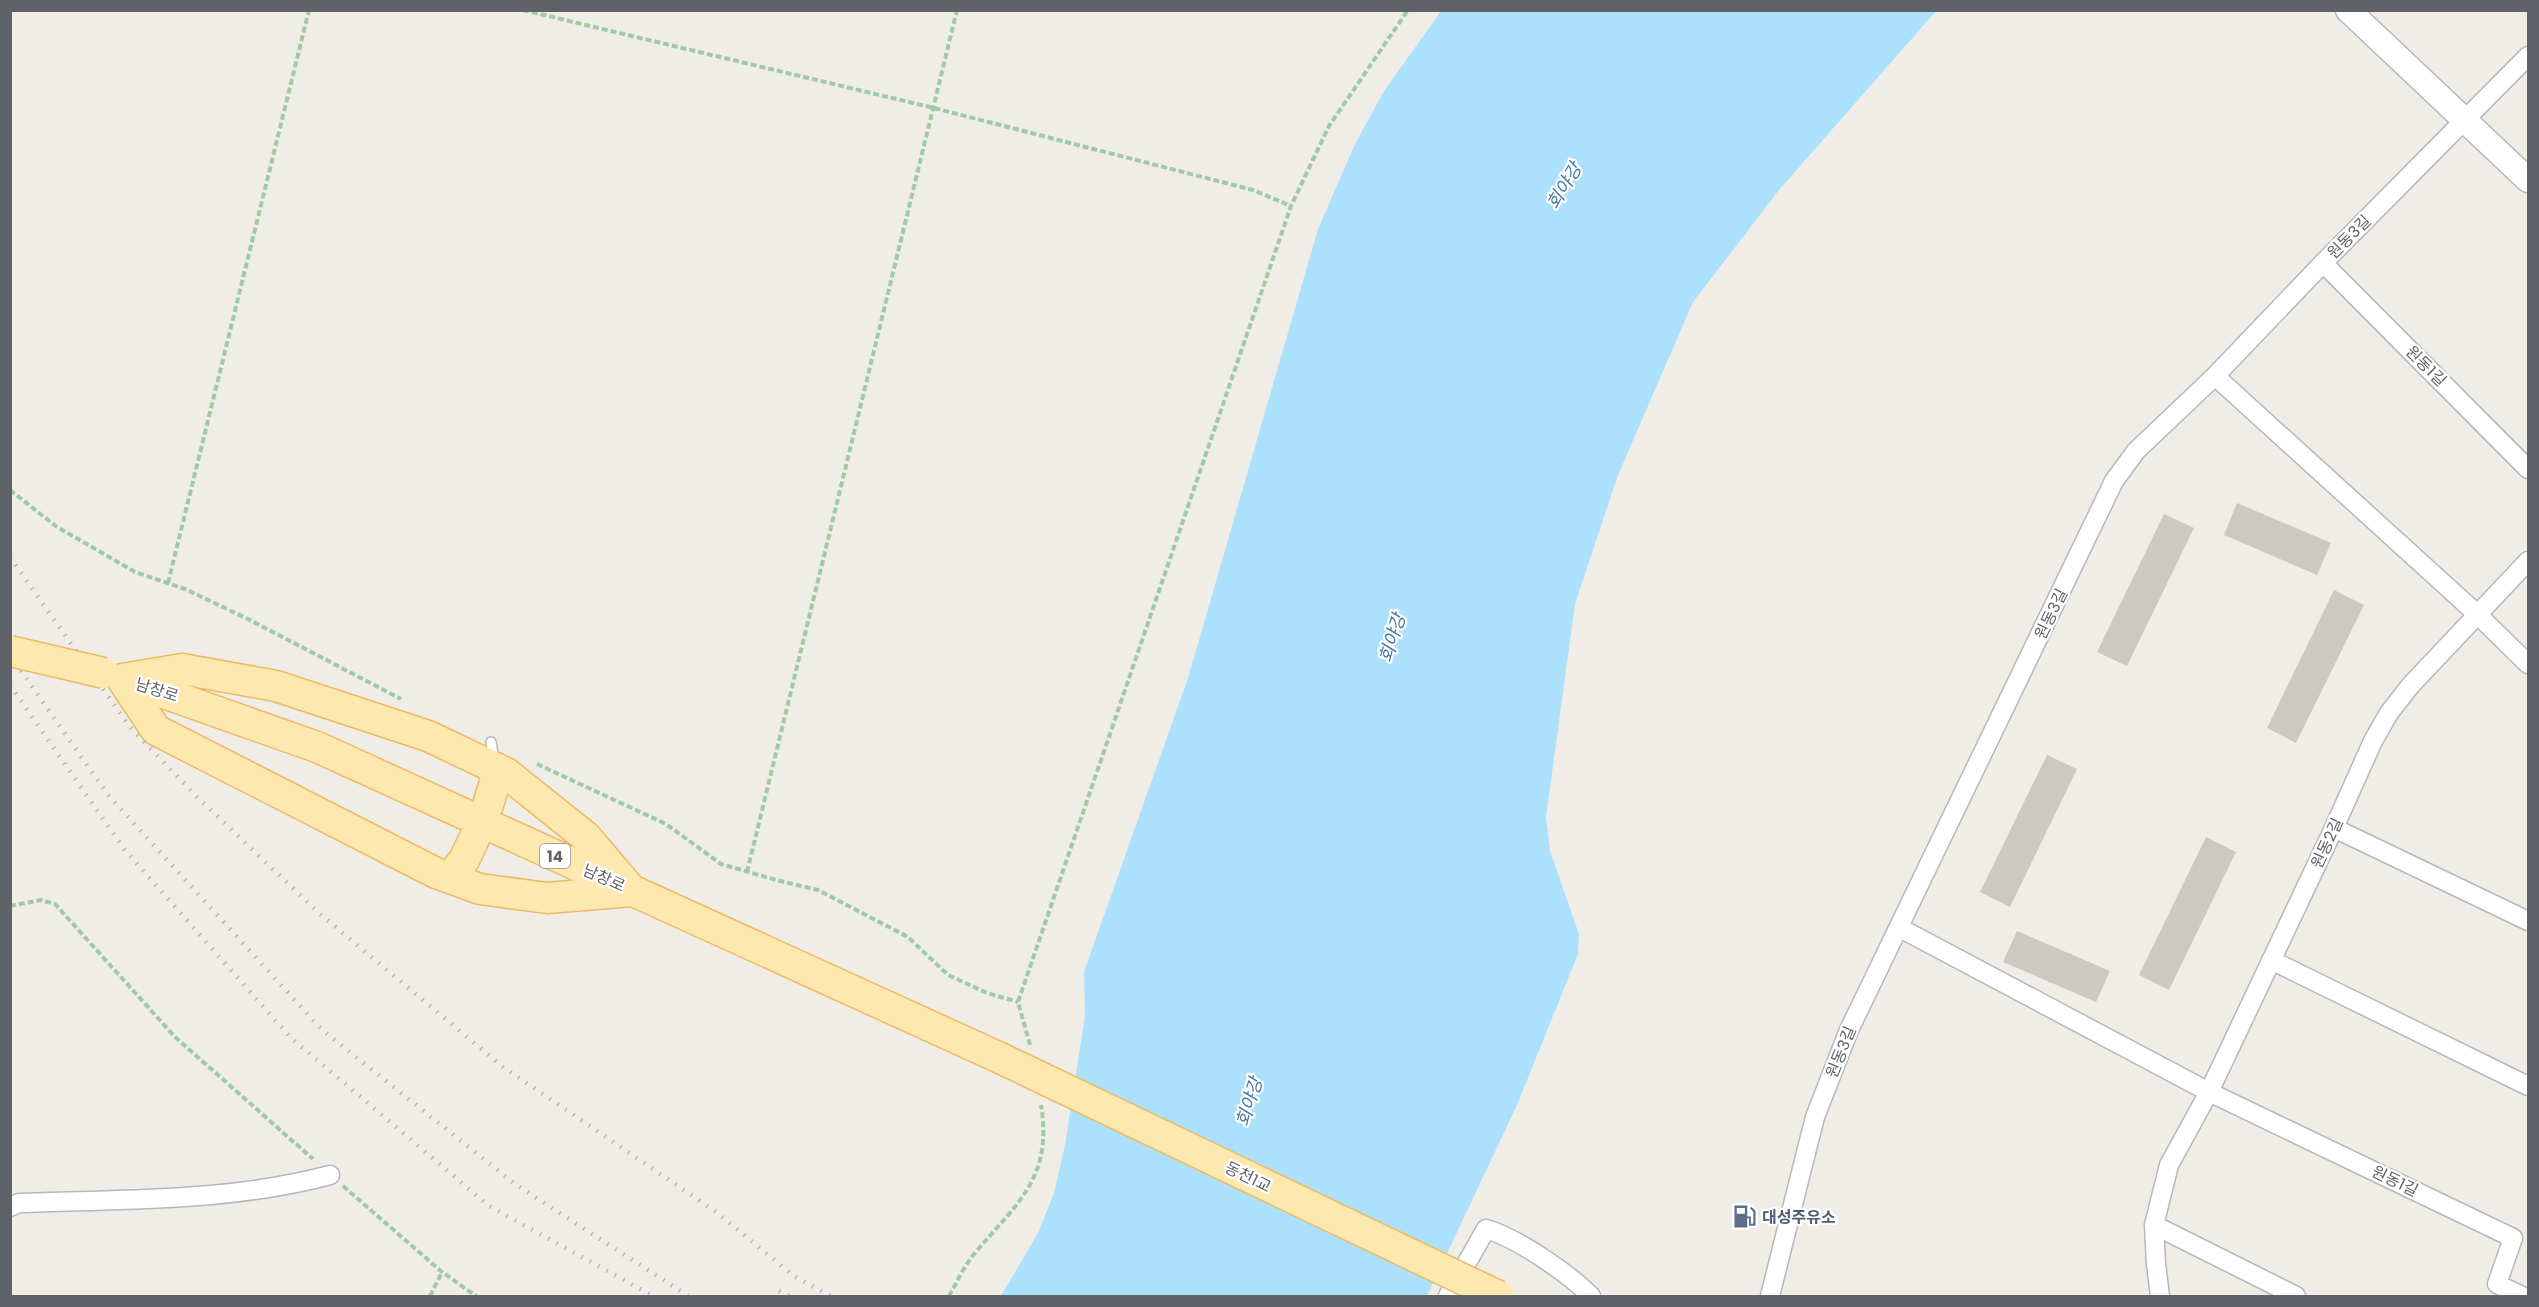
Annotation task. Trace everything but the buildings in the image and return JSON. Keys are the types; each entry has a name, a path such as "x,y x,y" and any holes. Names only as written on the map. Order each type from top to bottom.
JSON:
{"main road":[{"name":"남창로","path":"10,651 113,676 317,747 998,1057"},
{"path":"113,676 182,669 276,687 493,755 506,773 586,837 632,891"},
{"path":"113,676 156,730 436,873 480,889 547,898 632,891"},
{"path":"488,805 495,782 493,755"},
{"path":"450,878 464,860 474,839"},
{"name":"동천1교","path":"998,1057 1498,1296"}],"street":[{"path":"2348,10 2529,180"},
{"name":"원동3길","path":"1770,1296 1815,1117 1849,1029 1900,928 2114,482 2136,451 2215,376 2323,263 2529,56"},
{"name":"원동1길","path":"2323,263 2529,469"},
{"path":"2215,376 2529,664"},
{"name":"원동2길","path":"2160,1296 2154,1225 2169,1165 2209,1092 2373,741 2389,713 2410,686 2529,561"},
{"path":"2334,828 2529,921"},
{"path":"1900,928 2209,1092"},
{"path":"2271,960 2529,1086"},
{"name":"원동1길","path":"2209,1092 2513,1238 2497,1284 2522,1296"},
{"path":"10,1207 19,1203 200,1197 298,1183 330,1175"},
{"path":"2154,1225 2296,1296"},
{"path":"1448,1296 1486,1229 1504,1234 1563,1273 1591,1296"}],"path":[{"path":"168,583 309,10"},
{"path":"523,10 934,108 1253,190 1291,206"},
{"path":"747,872 957,10"},
{"path":"1033,1053 1018,1002 1291,206 1329,126 1408,10"},
{"path":"10,906 41,900 55,904 175,1037 442,1272 476,1296"},
{"path":"948,1296 973,1256 1019,1205 1038,1171 1043,1116 1039,1095"},
{"path":"430,1296 442,1272"}],"water":[{"name":"회야강","path":"1441,11 1936,11 1779,190 1693,302 1618,475 1575,604 1546,817 1550,851 1579,934 1578,954 1517,1105 1427,1296 1001,1296 1038,1233 1054,1193 1065,1145 1085,1016 1084,972 1188,678 1318,229 1355,144 1384,91"}],"railway":[{"path":"10,557 129,726 195,795 320,914 503,1067 716,1212 794,1276 830,1296"},
{"path":"10,655 108,795 321,1029 515,1184 688,1296"},
{"path":"10,685 124,849 290,1037 489,1206 653,1296"},
{"path":"779,1291 789,1296"}],"place":[{"name":"대성주유소","path":"1744,1217"}]}
